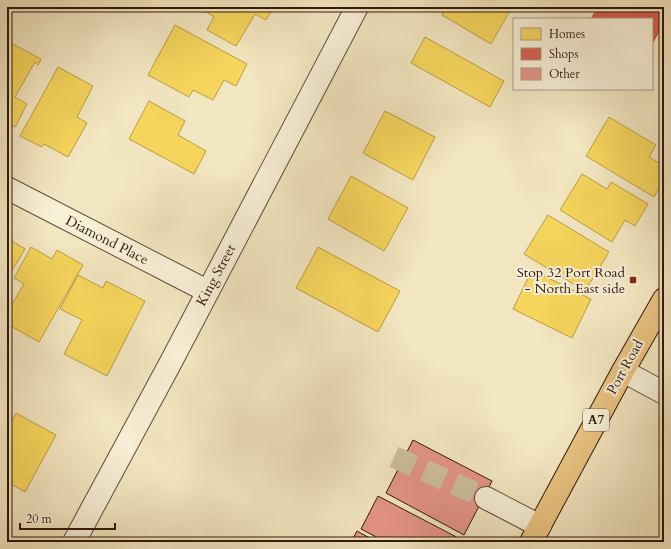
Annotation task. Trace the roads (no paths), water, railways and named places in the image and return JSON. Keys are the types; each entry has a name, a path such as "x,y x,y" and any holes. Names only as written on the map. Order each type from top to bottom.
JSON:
{"highway":[{"name":"Port Road","path":"536,534 623,371 664,300"}],"street":[{"name":"King Street","path":"74,542 172,360 357,7"},
{"name":"Diamond Place","path":"7,188 207,291"},
{"path":"623,371 664,393"},
{"path":"486,498 536,534"}],"tunnel":[{"path":"394,457 486,498"}],"place":[{"name":"Stop 32 Port Road - North East side","path":"633,280"}]}
